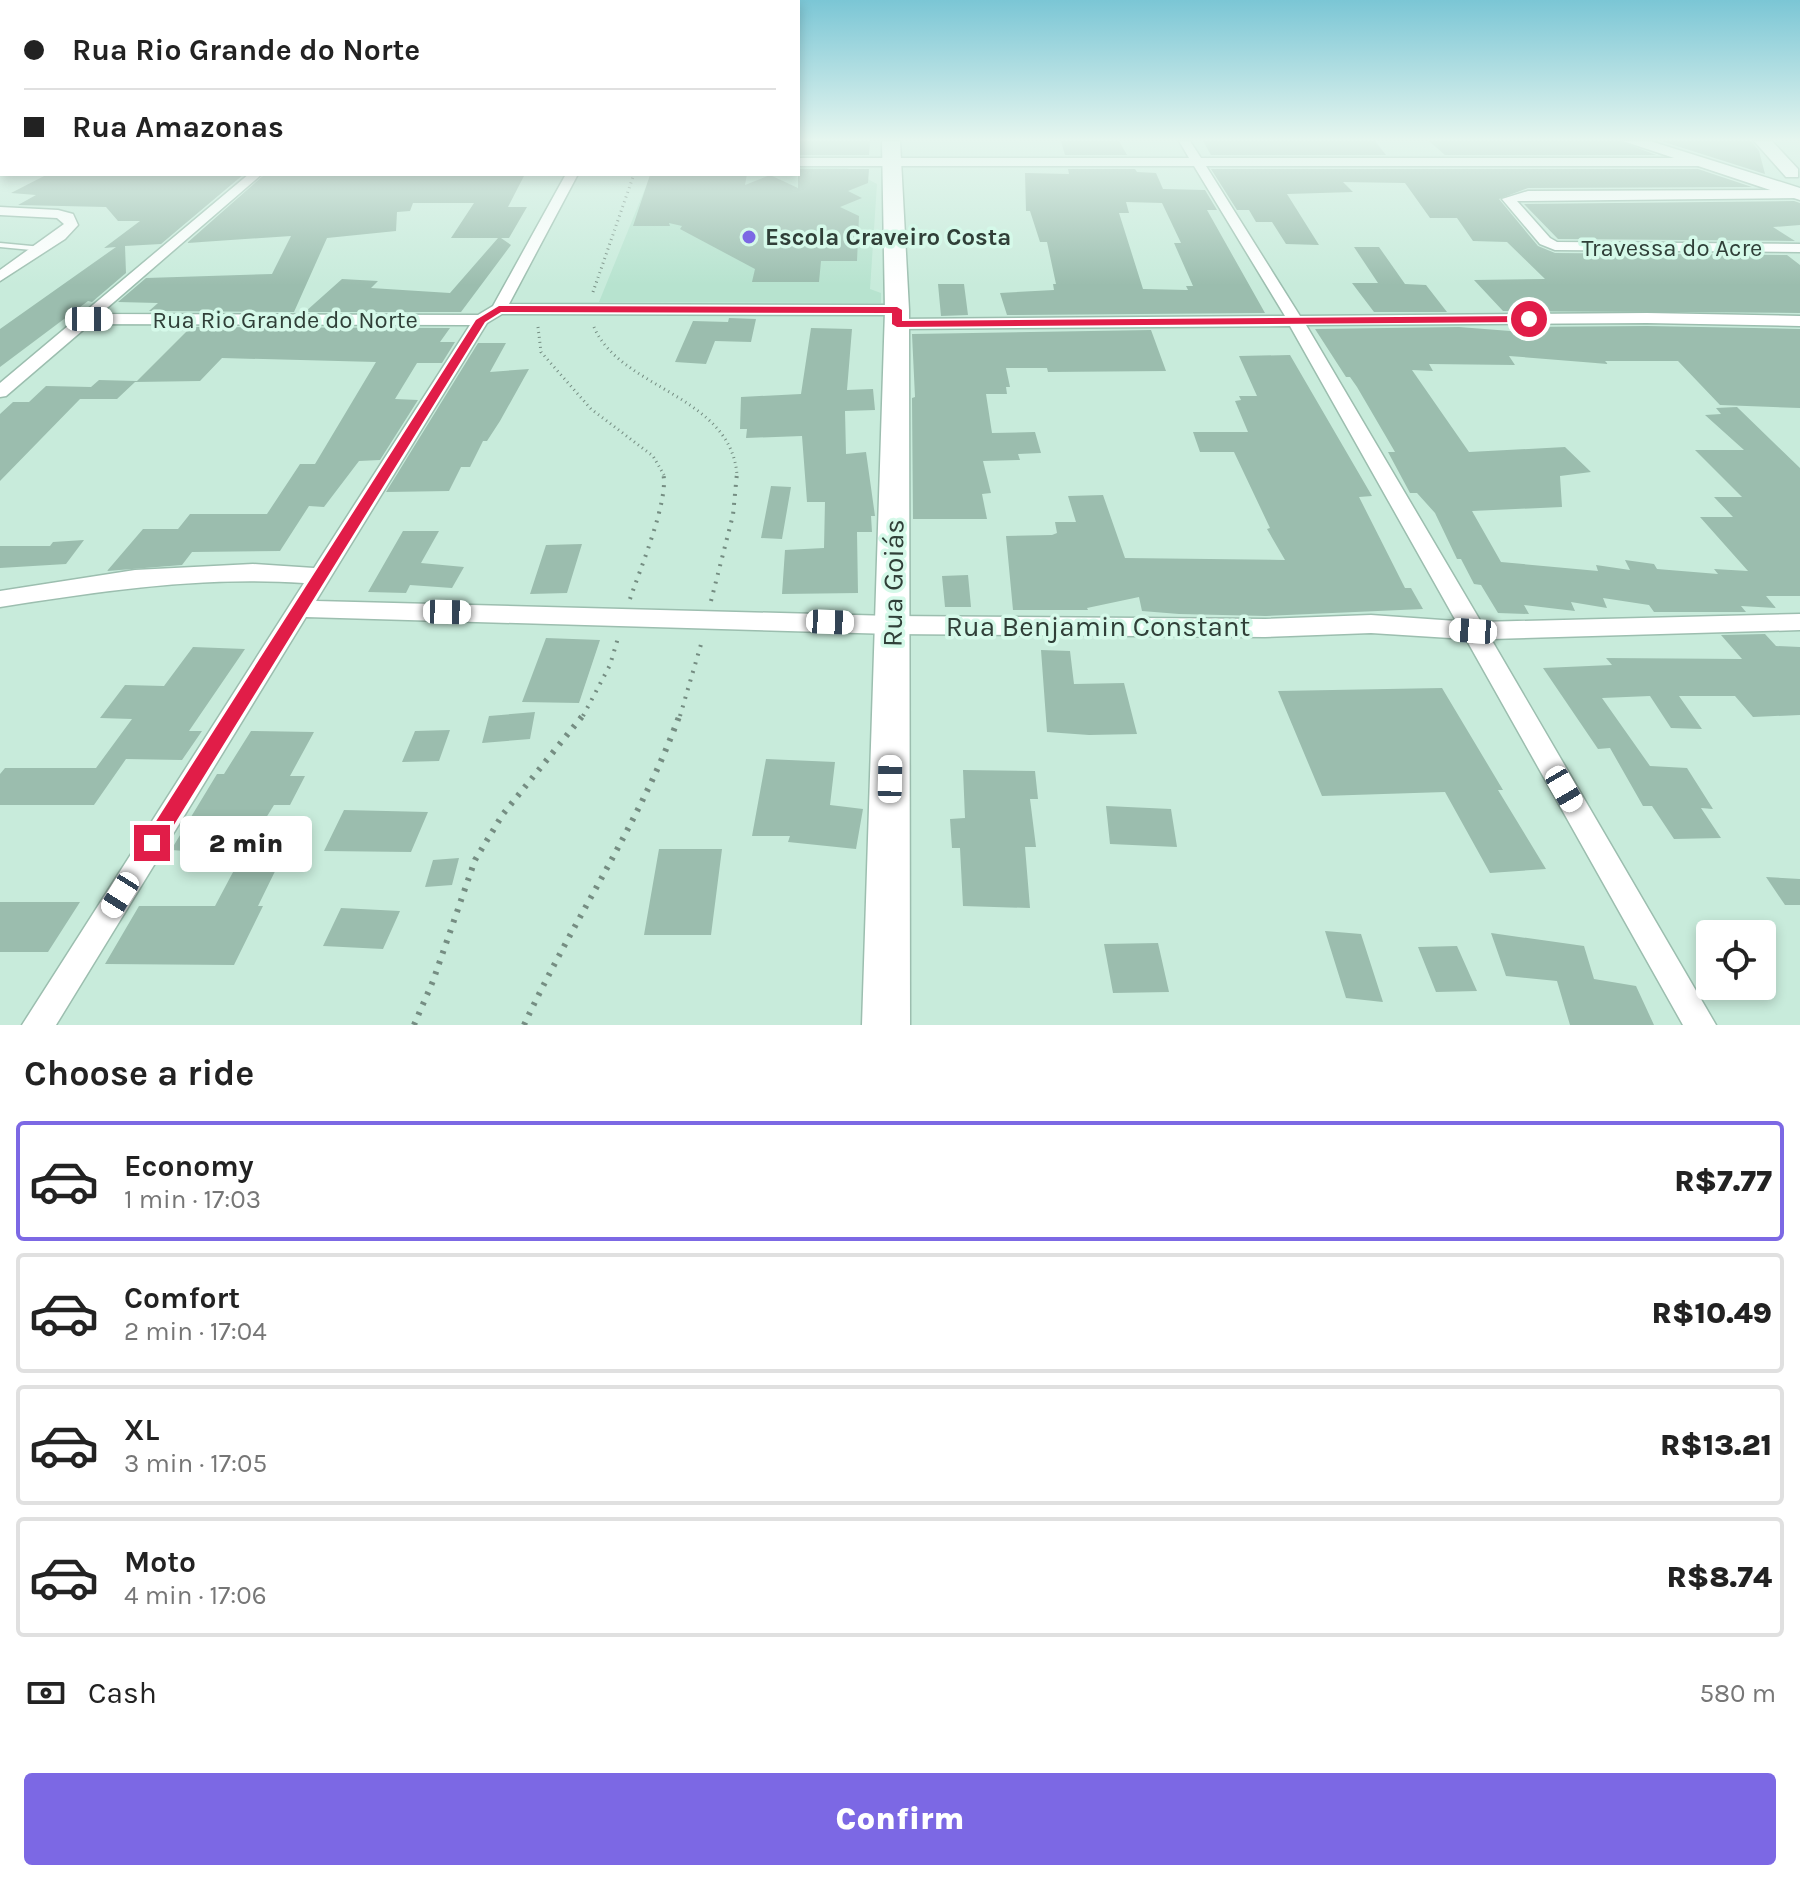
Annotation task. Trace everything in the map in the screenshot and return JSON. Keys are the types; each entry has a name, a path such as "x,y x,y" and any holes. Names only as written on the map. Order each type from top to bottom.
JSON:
{"street":[{"path":"0,392 239,189"},
{"path":"38,1025 318,576 490,314 563,189"},
{"name":"Rua Goiás","path":"886,1025 897,317 892,189"},
{"path":"1214,189 1270,277 1369,447 1700,1025"},
{"name":"Travessa do Acre","path":"1800,194 1528,195 1508,199 1545,241 1567,248 1800,248"},
{"path":"0,211 58,214 68,217 71,225 0,277"},
{"name":"Rua Rio Grande do Norte","path":"89,319 490,314 541,308 587,308 897,317 1800,321"},
{"path":"0,599 135,578 253,572 318,576"},
{"name":"Rua Benjamin Constant","path":"299,609 892,625 1265,628 1371,624 1473,631 1800,622"}],"lane":[{"path":"0,245 42,249"}],"path":[{"path":"524,1025 542,983 646,799 678,725 695,675 734,505 738,471 730,447 711,424 655,381 607,352 597,338 587,308 629,189"},
{"path":"414,1025 433,981 475,860 503,814 589,708 610,665 658,515 665,479 662,468 653,456 591,409 541,352 537,334 541,308"}],"shaded area":[{"name":"Escola Craveiro Costa","path":"645,189 877,189 870,289 881,293 881,303 599,302"}],"building":[{"path":"19,189 226,189 161,244 125,246 126,273 92,302 88,301 0,367 0,329 116,247 104,248 140,221 118,221 106,207 18,205 36,195 11,193"},
{"path":"248,189 517,189 508,207 527,207 509,238 501,238 511,245 461,312 305,312 342,279 378,281 371,288 450,293 498,238 451,238 474,203 413,203 410,211 397,212 396,231 327,238 294,312 149,311 158,303 118,302 146,278 272,274 291,236 187,243"},
{"path":"645,189 853,189 848,191 862,198 840,207 859,216 857,261 821,261 819,282 752,282 755,269 680,229 682,226 669,223 670,226 633,226"},
{"path":"1025,189 1205,190 1217,210 1207,210 1265,313 1007,315 1000,293 1054,290 1053,284 1056,284 1047,242 1040,242 1030,211 1026,211","holes":["1126,202 1162,203 1181,243 1174,243 1193,286 1186,286 1188,290 1143,289 1119,213 1129,213"]},
{"path":"1224,189 1350,189 1353,192 1287,194 1319,245 1286,244 1272,222 1256,222 1249,210 1237,210"},
{"path":"1409,189 1526,189 1499,199 1538,246 1555,253 1787,255 1800,265 1800,313 1503,311 1474,280 1545,279 1507,242 1473,241 1457,218 1430,218"},
{"path":"1800,203 1800,225 1773,227 1795,241 1558,239 1524,204"},
{"path":"1354,247 1379,247 1405,284 1426,285 1447,312 1374,312 1352,283 1378,283"},
{"path":"938,284 964,284 968,315 941,316"},
{"path":"729,318 756,319 751,342 715,341 706,364 675,362 693,321 728,322"},
{"path":"191,327 450,328 440,342 455,342 442,363 417,363 395,399 418,400 380,460 359,461 324,507 309,506 280,551 192,552 182,565 107,571 143,529 178,529 190,514 267,514 300,464 315,464 376,362 222,358 200,381 135,382 117,399 80,399 0,481 0,414 13,402 29,402 46,386 91,387 99,380 137,381"},
{"path":"1459,327 1523,332 1518,327 1800,329 1800,408 1720,405 1678,361 1605,361 1608,364 1509,356 1515,365 1429,364 1433,371 1412,370 1469,452 1565,447 1591,472 1560,476 1562,507 1472,511 1501,562 1598,571 1596,565 1630,570 1625,560 1654,564 1657,569 1718,574 1714,569 1748,571 1700,517 1733,517 1714,497 1742,497 1695,450 1744,450 1705,415 1721,414 1716,408 1737,407 1800,468 1800,596 1766,596 1776,608 1741,606 1746,612 1654,612 1649,605 1603,598 1607,608 1571,602 1575,611 1524,605 1529,614 1498,613 1481,585 1474,584 1461,559 1457,559 1435,513 1417,493 1410,493 1388,452 1395,452 1357,387 1350,377 1346,377 1315,329"},
{"path":"811,328 852,329 847,390 873,389 875,410 845,411 846,454 866,452 875,516 871,516 872,532 857,532 858,593 782,594 785,550 824,548 825,502 807,502 802,436 746,438 747,429 740,429 741,397 801,394"},
{"path":"1151,330 1166,371 1048,372 1047,368 1006,368 1010,387 1006,387 1007,394 986,394 992,433 1035,432 1041,453 1018,454 1020,460 983,461 991,493 982,494 987,519 913,519 912,398 915,397 912,334"},
{"path":"478,343 506,343 490,372 529,369 500,421 487,441 483,441 470,467 461,467 449,491 386,492"},
{"path":"1290,355 1372,496 1359,497 1405,588 1411,588 1423,609 1266,616 1179,614 1142,611 1139,597 1088,610 1013,610 1006,536 1052,535 1057,533 1055,522 1076,522 1068,496 1103,495 1125,558 1285,560 1267,529 1270,528 1234,452 1200,452 1193,432 1248,432 1235,401 1241,400 1239,396 1257,396 1239,356"},
{"path":"771,486 791,487 782,539 761,538"},
{"path":"403,531 439,531 421,563 464,567 452,588 410,585 406,593 368,592"},
{"path":"84,540 66,564 0,568 0,546 50,546 53,542"},
{"path":"582,544 567,593 530,594 546,545"},
{"path":"968,575 971,607 945,607 942,576"},
{"path":"1765,634 1776,646 1800,647 1800,715 1753,717 1735,696 1679,696 1702,729 1671,728 1650,696 1602,698 1650,766 1687,768 1713,809 1701,808 1721,838 1674,839 1652,806 1643,806 1610,748 1598,749 1543,668 1612,665 1606,658 1742,659 1721,635"},
{"path":"546,638 600,640 579,703 522,702"},
{"path":"193,647 245,649 189,731 202,731 182,760 126,759 94,805 0,805 0,774 5,768 96,768 132,719 100,718 125,685 164,686"},
{"path":"1041,650 1070,651 1074,684 1124,683 1137,734 1047,732"},
{"path":"1442,688 1546,869 1490,873 1445,792 1322,796 1278,691"},
{"path":"535,712 530,739 482,743 489,716"},
{"path":"450,730 439,761 402,762 415,731"},
{"path":"251,731 314,732 290,776 305,776 290,805 274,805 243,855 171,850 217,774 224,774"},
{"path":"766,759 835,762 830,805 863,809 856,849 788,842 790,836 752,836"},
{"path":"963,770 1035,771 1038,799 1030,799 1036,847 1025,847 1030,908 963,906 960,848 952,848 950,819 965,818"},
{"path":"1106,806 1171,809 1177,847 1110,844"},
{"path":"344,810 428,812 411,852 324,851"},
{"path":"659,849 722,849 711,935 644,935"},
{"path":"241,857 282,857 258,906 263,906 234,965 105,964 139,906 215,906"},
{"path":"459,858 452,885 425,887 433,860"},
{"path":"1766,877 1800,879 1800,905 1785,905"},
{"path":"0,902 80,902 48,952 0,952"},
{"path":"341,908 400,911 383,949 323,946"},
{"path":"1325,931 1361,934 1383,1002 1346,998"},
{"path":"1491,933 1584,946 1594,979 1636,986 1654,1025 1570,1025 1557,981 1506,976"},
{"path":"1158,943 1169,992 1113,993 1104,944"},
{"path":"1457,946 1477,991 1436,992 1418,947"}],"place":[{"name":"Escola Craveiro Costa","path":"749,237"}],"route":[{"path":"152,843 481,320 499,309 897,310 897,324 1529,319"}]}
